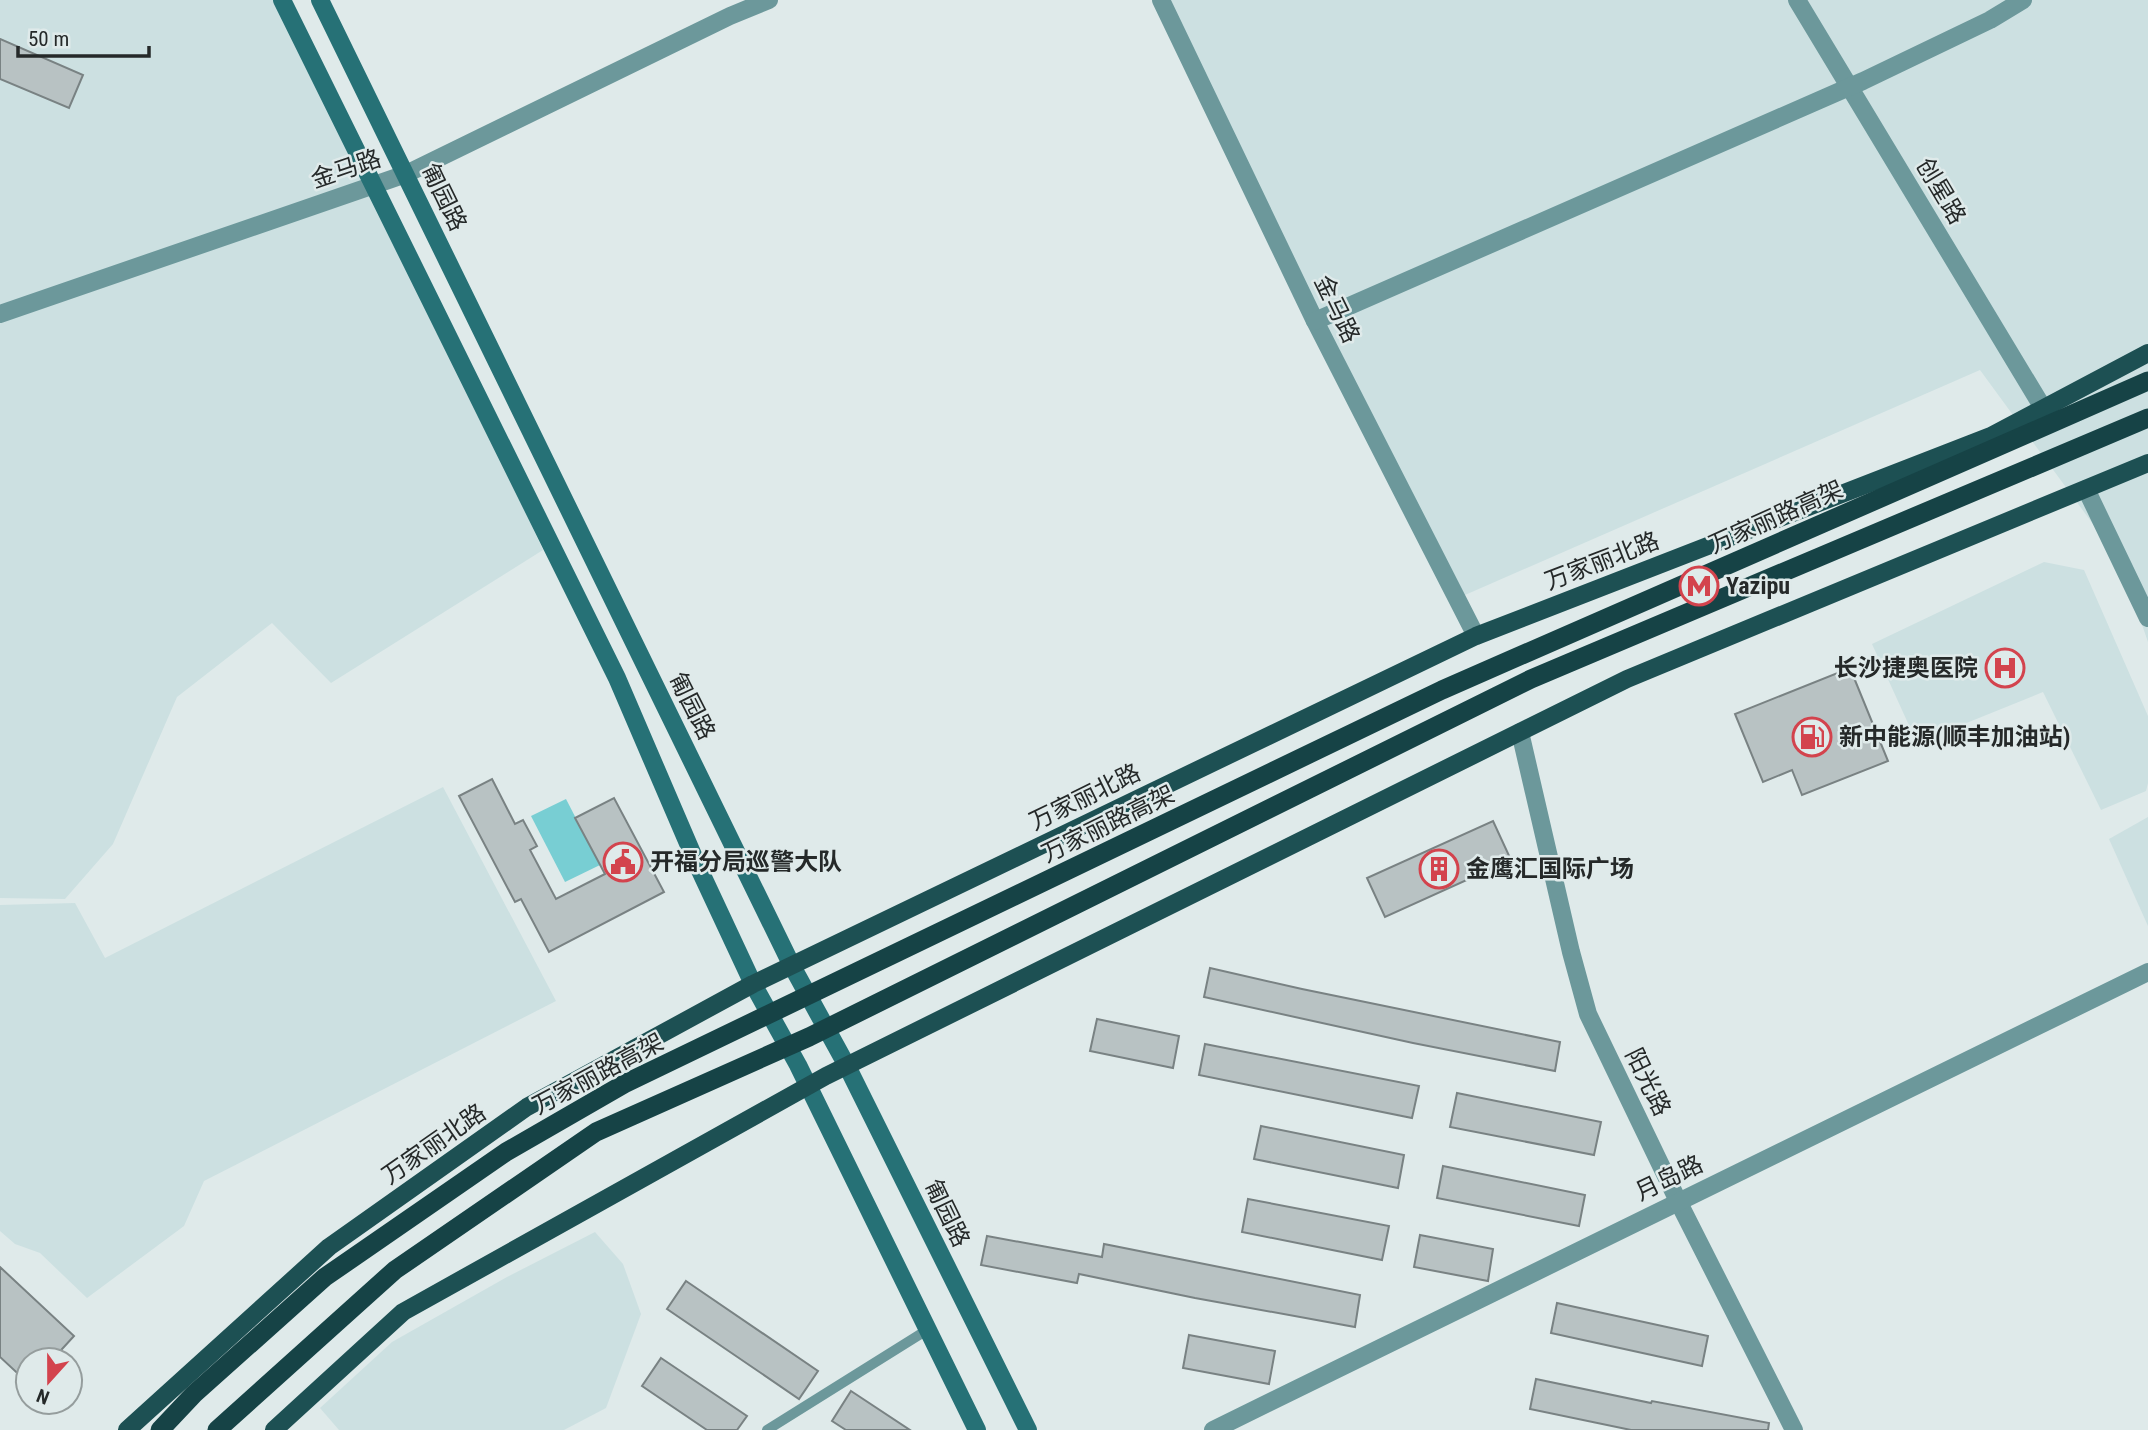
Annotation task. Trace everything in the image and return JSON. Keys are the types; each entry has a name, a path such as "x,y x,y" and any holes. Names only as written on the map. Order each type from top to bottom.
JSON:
{"highway":[{"name":"万家丽路高架","path":"160,1430 194,1394 325,1277 506,1152 624,1084 1442,690 2148,382"},
{"name":"万家丽路高架","path":"217,1430 395,1270 596,1132 809,1037 1531,679 2148,418"}],"main road":[{"path":"282,0 617,678 752,984 798,1065 977,1430"},
{"name":"匍园路","path":"320,0 792,966 847,1066 1028,1430"},
{"name":"万家丽北路","path":"127,1430 341,1240 527,1108 752,984 1476,636 1991,436 2148,352"},
{"path":"274,1430 402,1312 847,1066 1627,679 2148,463"}],"street":[{"name":"金马路","path":"0,314 405,174 730,16 769,0"},
{"name":"金马路","path":"1161,0 1315,321 1476,636"},
{"name":"创星路","path":"1797,0 2043,408"},
{"path":"1315,321 1849,86 1990,20 2023,0"},
{"path":"2086,489 2148,618"},
{"name":"阳光路","path":"1520,732 1588,1014 1794,1430"},
{"name":"月岛路","path":"1213,1430 2148,972"}],"lane":[{"path":"767,1430 927,1330"}],"shaded area":[{"path":"0,0 290,0 373,186 543,550 331,683 272,623 177,697 113,844 65,899 0,898"},
{"path":"1166,0 2148,0 2148,642 2120,561 1980,370 1465,595 1332,340"},
{"name":"长沙捷奥医院","path":"2044,562 2084,570 2148,716 2146,791 2101,810 2043,692 1917,743 1872,644"},
{"path":"443,787 556,1001 204,1181 184,1226 87,1298 40,1253 15,1244 0,1231 0,905 75,903 105,958"},
{"path":"566,799 600,865 565,882 531,816"},
{"path":"2148,817 2148,926 2109,839"},
{"path":"595,1232 623,1264 641,1314 606,1408 564,1430 339,1430 320,1408 392,1342 507,1277"}],"building":[{"path":"0,39 83,75 69,108 0,79"},
{"name":"新中能源(顺丰加油站)","path":"1850,668 1888,761 1802,795 1792,770 1763,782 1735,714"},
{"name":"开福分局巡警大队","path":"492,779 515,824 523,820 537,846 530,850 556,899 605,874 575,818 614,798 664,892 549,952 521,899 515,902 459,796"},
{"name":"金鹰汇国际广场","path":"1493,821 1511,860 1385,917 1367,878"},
{"path":"1210,968 1560,1042 1555,1071 1204,997"},
{"path":"1097,1019 1179,1036 1173,1068 1090,1051"},
{"path":"1205,1044 1419,1086 1412,1118 1199,1075"},
{"path":"1457,1093 1601,1122 1594,1155 1450,1127"},
{"path":"1261,1126 1404,1155 1398,1188 1254,1159"},
{"path":"1443,1166 1585,1195 1579,1226 1437,1198"},
{"path":"1248,1199 1389,1226 1382,1260 1242,1232"},
{"path":"1420,1235 1493,1249 1488,1281 1414,1267"},
{"path":"987,1236 1102,1257 1104,1244 1360,1295 1355,1327 1079,1274 1077,1283 981,1265"},
{"path":"0,1267 74,1336 65,1346 14,1346 14,1370 0,1357"},
{"path":"686,1281 818,1371 799,1399 667,1309"},
{"path":"1557,1303 1708,1336 1702,1366 1551,1333"},
{"path":"1189,1335 1275,1351 1269,1384 1183,1368"},
{"path":"661,1358 747,1416 737,1430 707,1430 642,1386"},
{"path":"1536,1379 1651,1403 1652,1401 1769,1423 1768,1430 1631,1430 1530,1409"},
{"path":"851,1391 910,1430 846,1430 832,1421"}],"place":[{"name":"Yazipu","path":"1699,586"},
{"name":"长沙捷奥医院","path":"2005,668"},
{"name":"新中能源(顺丰加油站)","path":"1812,737"},
{"name":"开福分局巡警大队","path":"623,862"},
{"name":"金鹰汇国际广场","path":"1439,869"}]}
